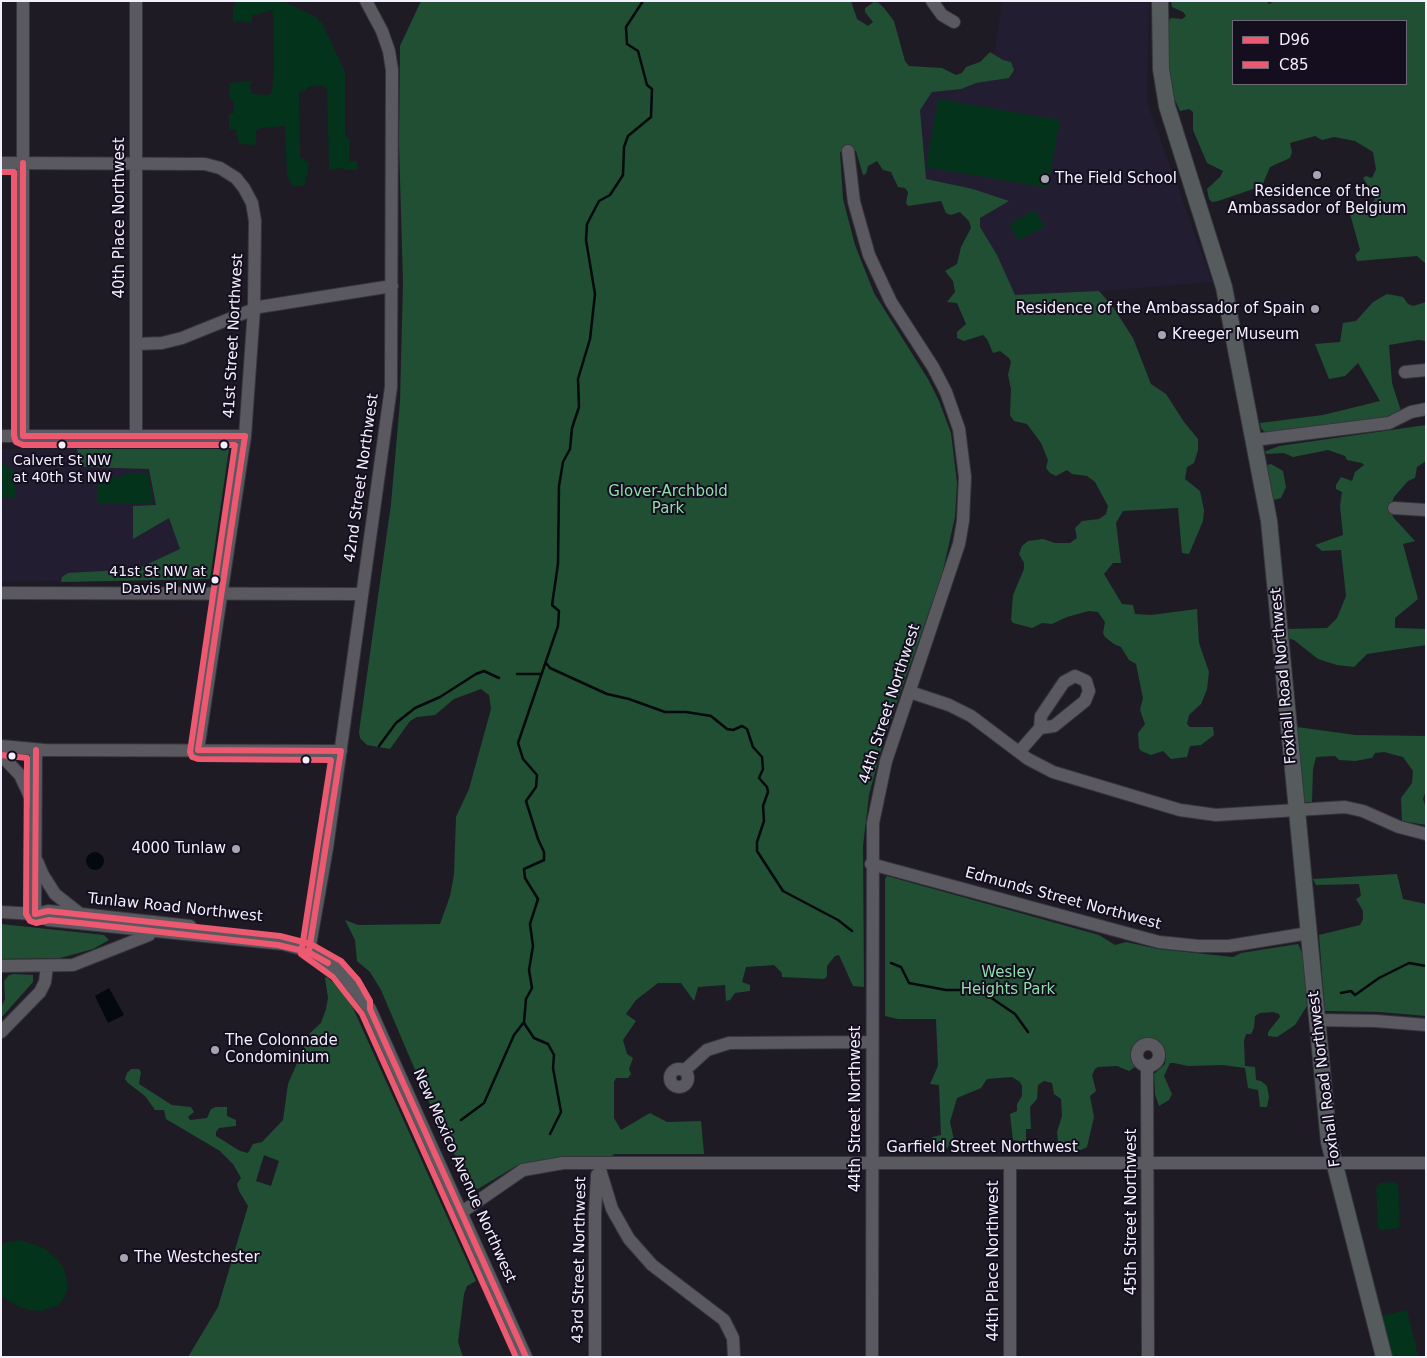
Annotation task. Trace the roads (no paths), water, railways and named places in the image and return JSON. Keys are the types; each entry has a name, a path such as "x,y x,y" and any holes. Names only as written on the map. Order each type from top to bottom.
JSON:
{"main road":[{"name":"Foxhall Road Northwest","path":"1160,1 1161,69 1167,106 1220,274 1254,440 1271,540 1317,1020 1333,1163 1366,1280 1384,1357"}],"street":[{"path":"23,1 23,436"},
{"name":"40th Place Northwest","path":"136,1 136,436"},
{"path":"932,1 942,15 954,22"},
{"name":"42nd Street Northwest","path":"310,948 390,409 392,70 385,39 369,5"},
{"name":"44th Street Northwest","path":"848,151 854,202 869,255 891,302 930,362 946,392 958,424 964,462 964,505 959,544 879,787 873,823 872,1357"},
{"name":"41st Street Northwest","path":"1,163 195,163 220,168 231,174 244,188 252,203 254,221 254,309 245,436 198,750"},
{"path":"136,344 172,341 254,309 392,286"},
{"path":"1405,372 1426,370"},
{"path":"1254,440 1389,423 1411,412 1426,410"},
{"path":"1,436 245,436"},
{"path":"1394,508 1426,510"},
{"path":"1,593 362,594"},
{"path":"910,692 949,705 971,716 993,730 1019,752 1045,768 1065,777 1188,812 1216,816 1297,809 1350,808 1368,813 1399,827 1426,834"},
{"path":"1019,752 1040,728"},
{"path":"1,746 36,750 340,751"},
{"path":"35,914 36,750"},
{"path":"1,755 20,775 28,789 35,816"},
{"path":"35,854 42,875 50,888 64,902 81,914"},
{"name":"Edmunds Street Northwest","path":"872,864 1136,937 1166,943 1229,946 1309,933"},
{"name":"Tunlaw Road Northwest","path":"1,912 35,914 48,911 81,914 310,948"},
{"name":"Tunlaw Road Northwest","path":"35,914 48,920 152,926"},
{"path":"1,966 47,966 81,963 144,937 152,926"},
{"name":"New Mexico Avenue Northwest","path":"310,948 339,970 370,1009 526,1357"},
{"path":"1,1032 40,992 45,982 47,966"},
{"path":"1317,1020 1376,1021 1426,1025"},
{"path":"685,1070 704,1052 729,1043 872,1042"},
{"name":"45th Street Northwest","path":"1147,1066 1148,1357"},
{"name":"Garfield Street Northwest","path":"462,1212 523,1170 552,1164 1426,1162"},
{"path":"598,1163 608,1200 626,1235 652,1265 724,1320 733,1338 734,1357"},
{"name":"43rd Street Northwest","path":"596,1357 595,1214 598,1163"},
{"name":"44th Place Northwest","path":"1010,1164 1010,1357"}],"waterway":[{"path":"461,1120 484,1103 514,1035 524,1022 526,999 532,988 529,970 533,946 530,924 538,899 525,878 524,869 544,860 544,852 526,801 536,787 537,775 523,759 518,743 558,626 559,611 552,605 558,564 559,486 563,462 570,449 572,428 579,407 578,379 590,339 595,294 586,240 587,224 599,201 610,195 623,175 624,147 628,136 651,117 652,89 647,85 638,51 627,44 626,27 643,1"},
{"path":"546,663 550,668 607,694 629,699 665,712 686,712 711,716 727,729 733,730 742,726 747,729 753,747 762,757 763,769 759,778 767,787 768,792 763,806 764,821 757,842 757,851 783,891 838,920 852,931"},
{"path":"379,746 396,723 415,708 440,697 484,671 499,678"},
{"path":"517,674 541,674"},
{"path":"891,963 901,967 909,983 946,990 972,990 987,995 1015,1014 1028,1032"},
{"path":"1341,993 1351,991 1355,995 1379,978 1409,963 1426,966"},
{"path":"524,1023 534,1038 548,1044 554,1055 553,1068 561,1112 550,1134"}],"place":[{"name":"Residence of the Ambassador of Belgium","path":"1317,175"},
{"name":"The Field School","path":"1045,179"},
{"name":"Residence of the Ambassador of Spain","path":"1315,309"},
{"name":"Kreeger Museum","path":"1162,335"},
{"name":"Calvert St NW at 40th St NW","path":"62,445"},
{"name":"41st St NW at Davis Pl NW","path":"215,580"},
{"name":"4000 Tunlaw","path":"236,849"},
{"name":"The Colonnade Condominium","path":"215,1050"},
{"name":"The Westchester","path":"124,1258"}],"park label":[{"name":"Glover-Archbold Park","path":"668,500"},
{"name":"Wesley Heights Park","path":"1008,982"}]}
